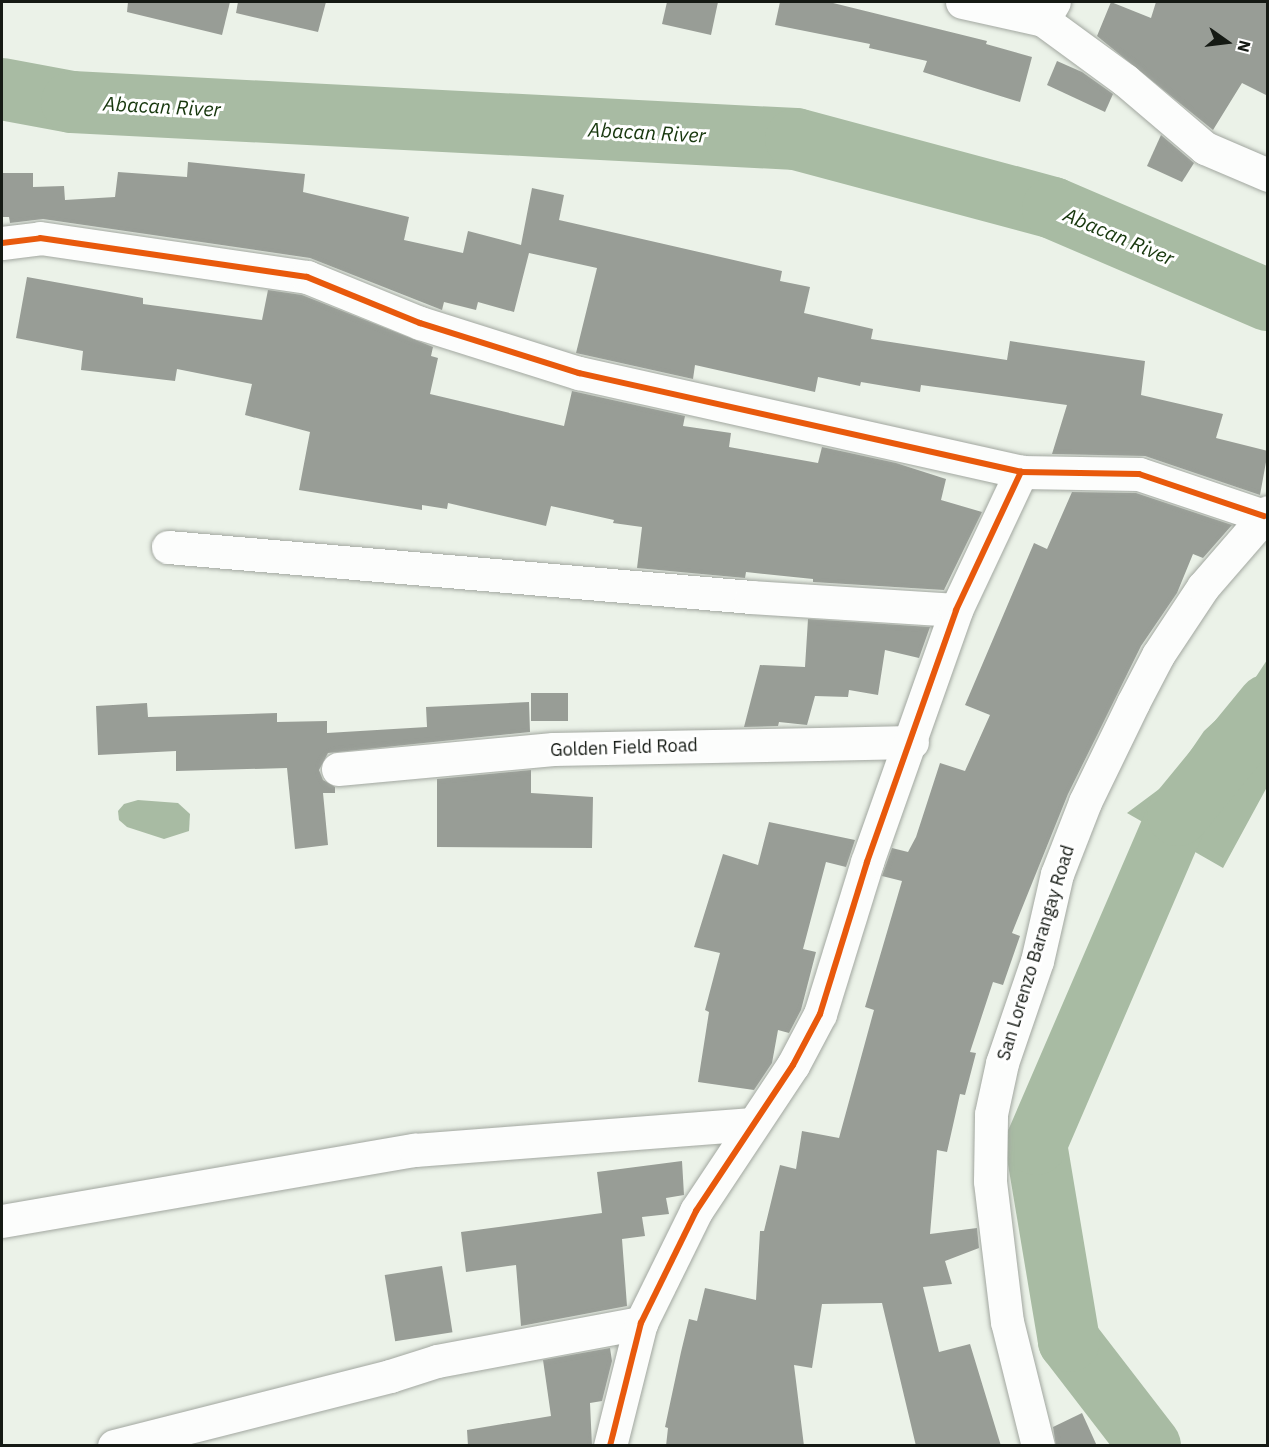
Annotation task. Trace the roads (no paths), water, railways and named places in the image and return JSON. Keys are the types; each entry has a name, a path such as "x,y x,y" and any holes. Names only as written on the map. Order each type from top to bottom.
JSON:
{"street":[{"path":"962,2 1048,11 1205,148 1268,176"},
{"path":"2,243 40,238 307,277 420,323 579,373 1021,472 1139,474 1266,514"},
{"path":"610,1446 641,1323 696,1211 793,1065 820,1014 867,862 912,742 956,610 1021,472"},
{"name":"San Lorenzo Barangay Road","path":"1038,1446 1031,1427 1007,1322 990,1181 991,1114 1002,1063 1037,961 1057,874 1085,802 1158,655 1203,587 1266,514"},
{"path":"168,547 751,597 956,610"},
{"name":"Golden Field Road","path":"338,769 553,750 912,742"},
{"path":"2,1221 415,1150 752,1124"},
{"path":"114,1446 379,1379 437,1361 641,1323"}],"waterway":[{"name":"Abacan River","path":"2,89 72,102 796,139 1053,208 1268,300"},
{"path":"1150,1446 1069,1341 1036,1144 1178,815 1268,705"}]}
